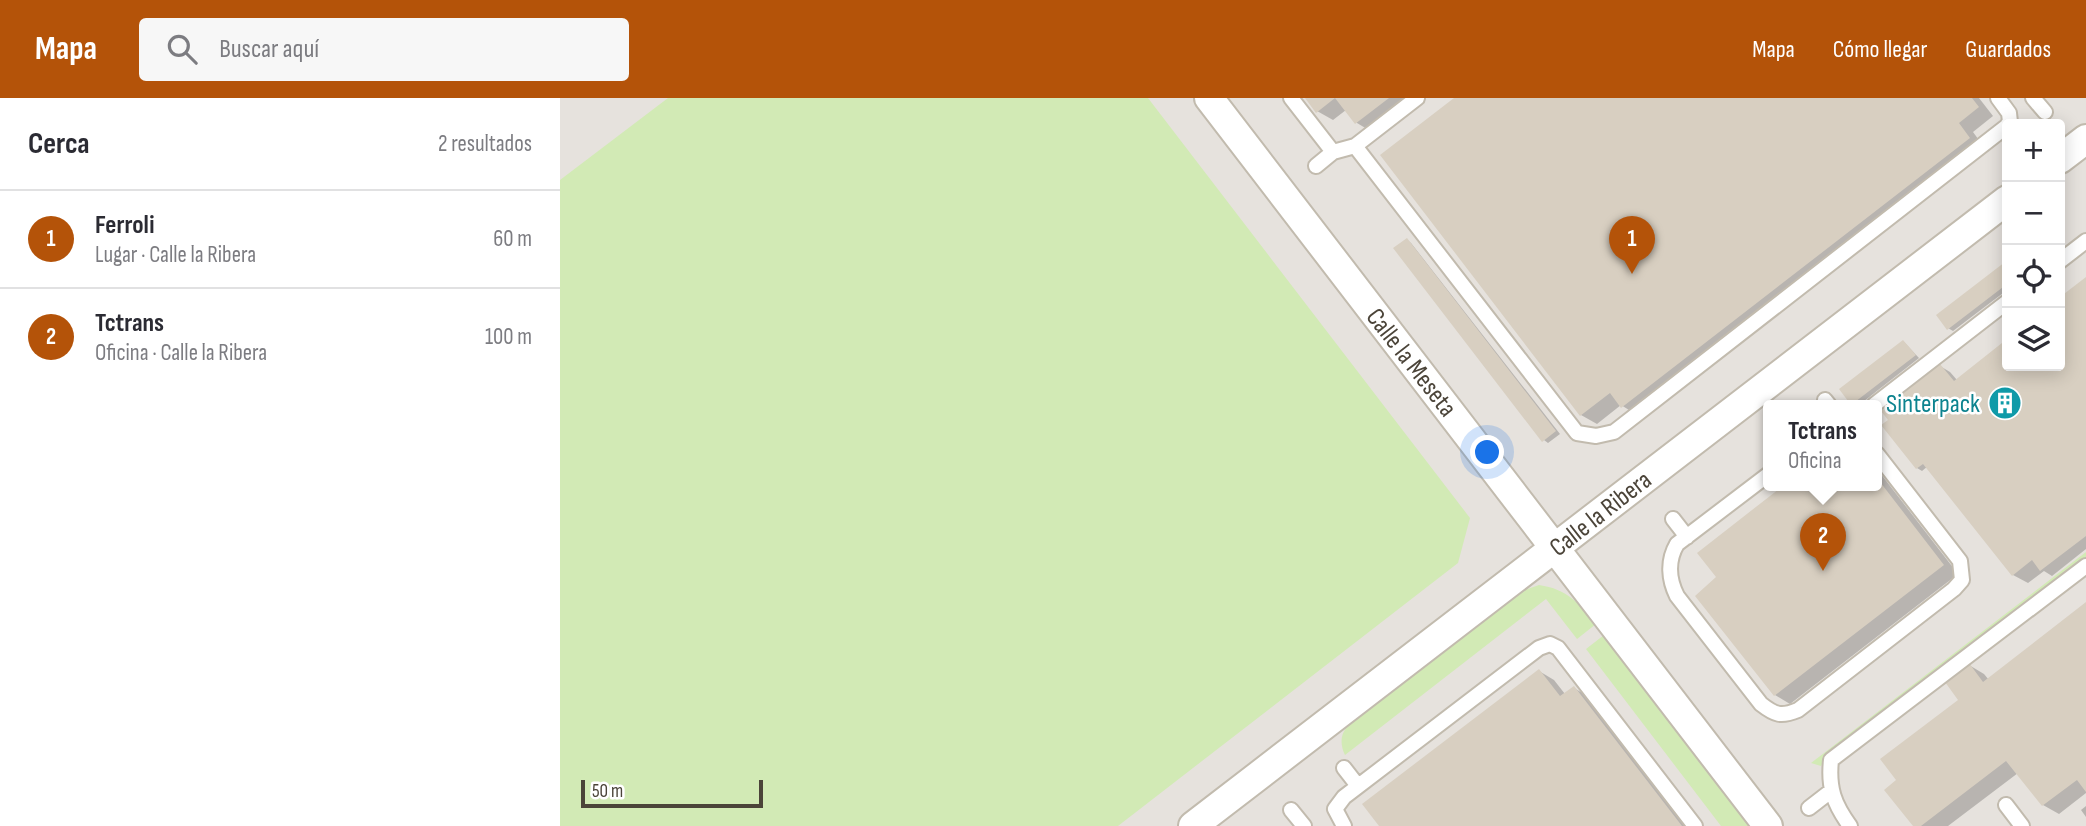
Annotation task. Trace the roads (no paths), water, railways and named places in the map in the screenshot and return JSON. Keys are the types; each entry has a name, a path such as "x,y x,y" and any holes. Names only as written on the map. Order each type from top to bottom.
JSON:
{"street":[{"name":"Calle la Meseta","path":"1209,98 1768,826"},
{"path":"2065,155 2086,139"},
{"name":"Calle la Ribera","path":"1193,826 2002,204"}],"lane":[{"path":"1291,98 1333,152"},
{"path":"1315,166 1333,152 1355,146 1417,98"},
{"path":"1998,98 2009,113 2008,119"},
{"path":"1355,146 1577,433 1596,436 1614,432 1664,401 1958,173 2002,131"},
{"path":"2065,257 2086,241"},
{"path":"1880,400 2002,306"},
{"path":"1763,479 1687,537 1673,551 1670,569 1672,586 1677,596 1761,704 1772,713 1783,716 1798,710 1962,580 1961,561 1882,460"},
{"path":"1673,519 1687,537"},
{"path":"1850,826 1835,804 1831,791 1832,760 2086,566"},
{"path":"1344,826 1335,808 1344,797 1539,648 1550,644 1558,648 1695,826"},
{"path":"1344,768 1358,786"},
{"path":"1809,808 1831,791"},
{"path":"2006,805 2022,826"},
{"path":"1291,810 1304,826"}],"place":[{"name":"Ferroli","path":"1632,274"},
{"name":"Sinterpack","path":"2005,403"},
{"name":"Tctrans","path":"1823,571"}]}
